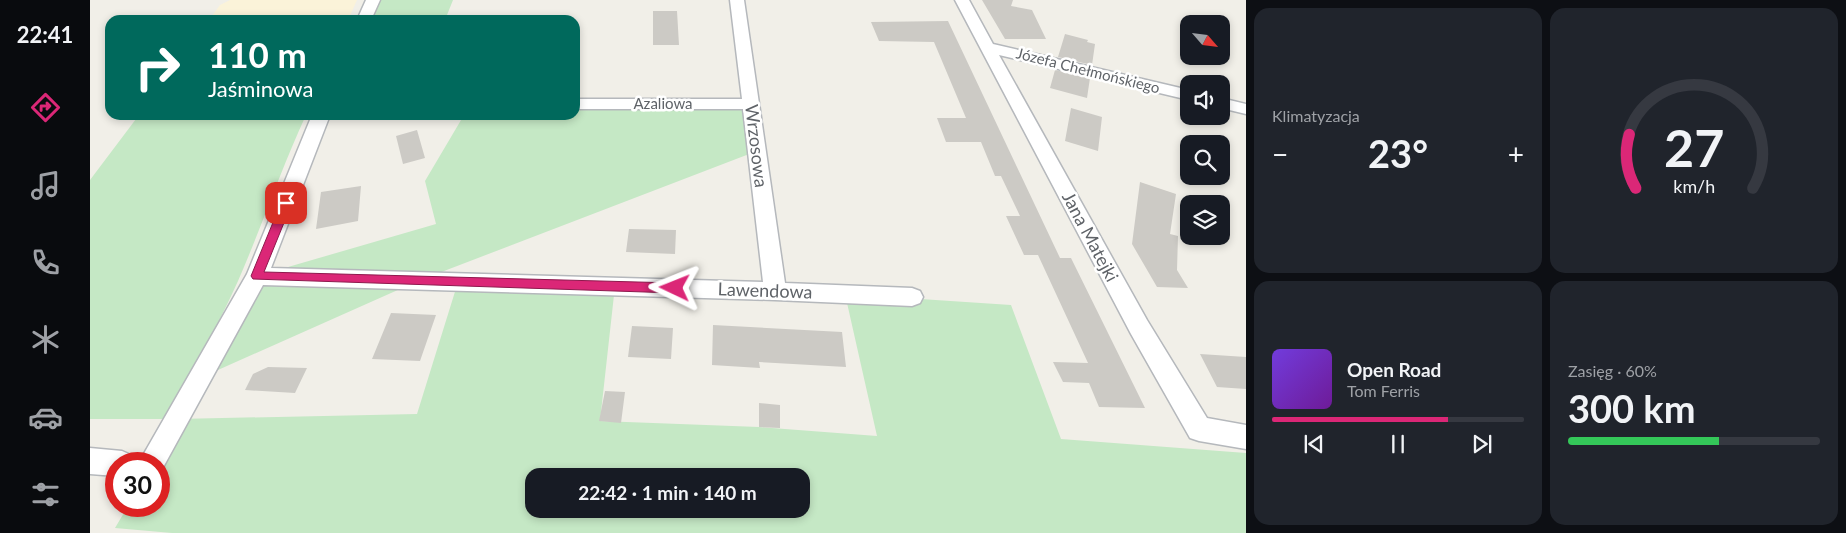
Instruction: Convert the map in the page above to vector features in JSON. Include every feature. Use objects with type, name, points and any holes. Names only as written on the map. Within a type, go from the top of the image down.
[{"type":"street","points":[[366,15],[373,0]]},
{"type":"street","name":"Wrzosowa","points":[[737,0],[774,291]]},
{"type":"street","name":"Jana Matejki","points":[[962,0],[1139,327],[1199,429],[1246,438]]},
{"type":"street","name":"Józefa Chełmońskiego","points":[[987,47],[1180,93]]},
{"type":"street","name":"Azaliowa","points":[[580,104],[750,104]]},
{"type":"street","points":[[1230,105],[1246,109]]},
{"type":"street","points":[[158,452],[257,276],[319,120]]},
{"type":"street","name":"Lawendowa","points":[[257,276],[774,291],[912,297]]},
{"type":"street","points":[[90,461],[105,462]]},
{"type":"green space","points":[[373,0],[453,0],[447,15],[366,15]]},
{"type":"green space","points":[[580,104],[751,104],[757,151],[418,281],[200,378],[257,276],[436,224],[425,181],[461,120],[580,120]]},
{"type":"green space","points":[[135,120],[304,120],[230,299],[166,419],[90,419],[90,180]]},
{"type":"green space","points":[[458,282],[615,286],[600,421],[759,427],[877,436],[845,294],[1011,305],[1061,439],[1246,453],[1246,533],[172,533],[115,528],[122,517],[170,517],[170,452],[164,452],[177,419],[417,414]]},
{"type":"sand","points":[[230,0],[357,0],[350,15],[213,15],[220,5]]},
{"type":"building","points":[[982,0],[1013,0],[1011,6],[1032,10],[1046,39],[1005,39]]},
{"type":"building","points":[[653,11],[677,11],[679,45],[653,45]]},
{"type":"building","points":[[948,21],[1060,258],[1071,258],[1145,408],[1099,407],[1089,383],[1063,382],[1053,362],[1088,363],[1038,255],[1024,255],[1006,216],[1020,216],[1001,176],[995,176],[981,142],[946,142],[937,118],[966,118],[934,42],[879,41],[871,22]]},
{"type":"building","points":[[1065,34],[1088,40],[1087,42],[1095,44],[1092,65],[1058,57]]},
{"type":"building","points":[[1055,70],[1090,78],[1087,98],[1050,88]]},
{"type":"building","points":[[1071,108],[1102,117],[1098,151],[1065,141]]},
{"type":"building","points":[[417,130],[425,158],[403,164],[396,136]]},
{"type":"building","points":[[1140,182],[1176,194],[1170,234],[1178,236],[1177,270],[1188,288],[1157,287],[1132,244]]},
{"type":"building","points":[[361,186],[358,221],[316,229],[321,192]]},
{"type":"building","points":[[629,229],[676,230],[675,254],[626,252]]},
{"type":"building","points":[[391,313],[436,315],[420,361],[372,359]]},
{"type":"building","points":[[713,325],[842,332],[846,367],[759,362],[760,368],[712,365]]},
{"type":"building","points":[[632,326],[673,328],[671,359],[628,357]]},
{"type":"building","points":[[1200,354],[1246,357],[1246,389],[1217,387]]},
{"type":"building","points":[[268,367],[307,368],[295,393],[245,390],[253,374]]},
{"type":"building","points":[[605,391],[625,392],[621,423],[599,421]]},
{"type":"building","points":[[759,403],[780,405],[780,428],[759,427]]},
{"type":"route","points":[[286,203],[257,276],[675,288]]}]
